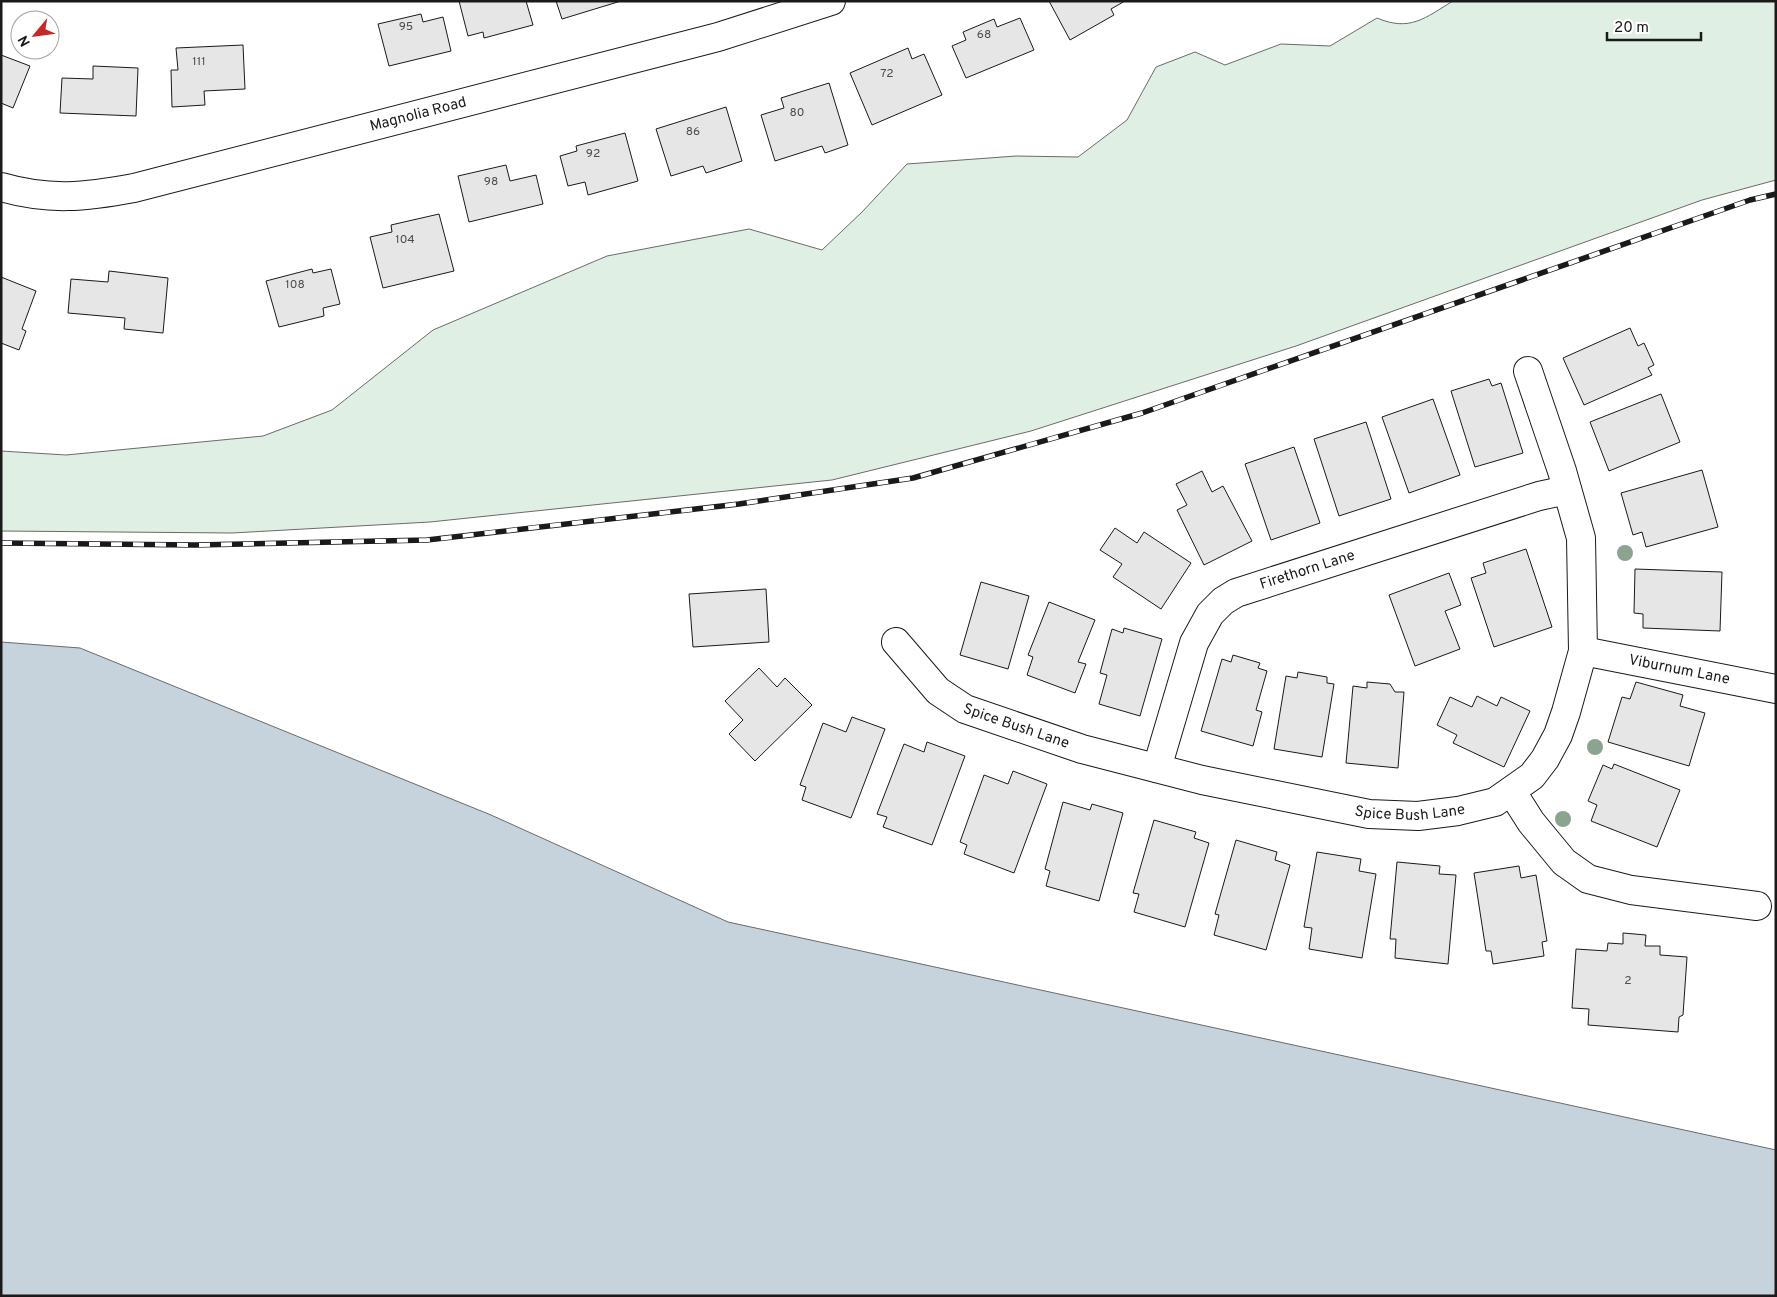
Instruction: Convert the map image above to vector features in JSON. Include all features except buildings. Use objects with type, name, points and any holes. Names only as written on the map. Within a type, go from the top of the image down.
[{"type":"street","name":"Magnolia Road","points":[[1,187],[26,194],[61,198],[96,195],[134,188],[718,37],[831,1]]},
{"type":"street","name":"Spice Bush Lane","points":[[896,642],[938,691],[965,709],[1082,749],[1202,780],[1369,814],[1418,816],[1458,812],[1496,802],[1532,776],[1545,759],[1558,735],[1583,651],[1581,538],[1528,372]]},
{"type":"street","name":"Firethorn Lane","points":[[1157,768],[1194,643],[1210,614],[1223,601],[1246,590],[1539,496],[1567,490]]},
{"type":"street","name":"Viburnum Lane","points":[[1583,651],[1776,689]]},
{"type":"street","points":[[1512,792],[1531,822],[1564,862],[1588,879],[1631,890],[1757,906]]},
{"type":"green space","points":[[1453,1],[1776,1],[1776,180],[1702,200],[1296,346],[1031,431],[832,480],[430,522],[232,533],[1,531],[1,451],[66,455],[263,436],[332,410],[433,330],[607,256],[749,229],[822,250],[862,212],[907,164],[1016,156],[1078,157],[1127,120],[1156,67],[1195,52],[1225,65],[1281,44],[1330,46],[1377,18],[1399,24],[1417,21]]},
{"type":"shaded area","points":[[1,642],[80,648],[491,815],[728,922],[1776,1150],[1776,1296],[1,1296]]},
{"type":"railway","points":[[1,543],[195,545],[427,540],[739,504],[913,478],[1142,413],[1750,200],[1776,194]]}]
